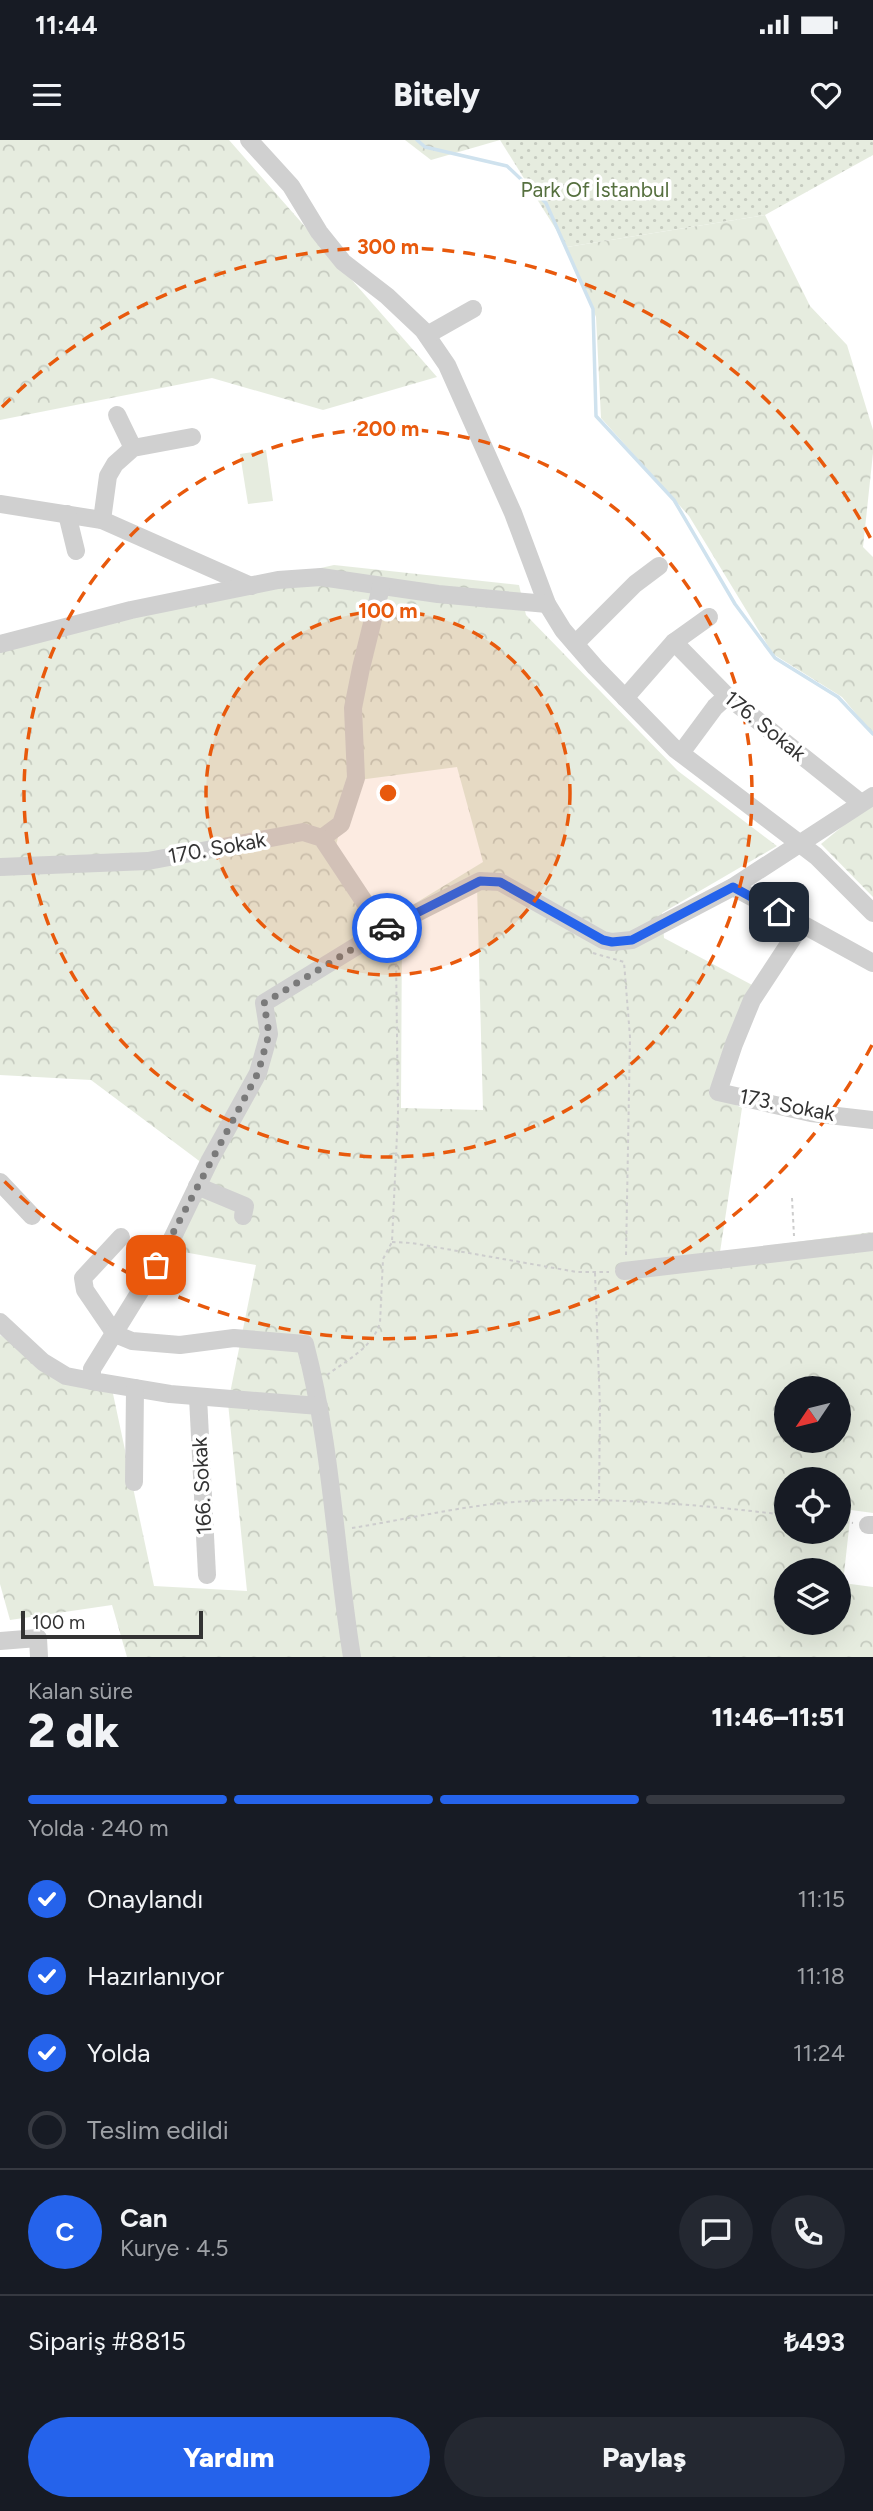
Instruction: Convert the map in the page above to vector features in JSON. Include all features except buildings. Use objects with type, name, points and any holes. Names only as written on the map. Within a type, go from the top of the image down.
[{"type":"street","points":[[248,140],[292,186],[318,232],[344,262],[387,296],[427,335],[447,366],[513,513],[547,604],[575,644],[681,753],[816,856],[873,913]]},
{"type":"street","points":[[427,335],[473,309]]},
{"type":"street","points":[[117,415],[133,448]]},
{"type":"street","points":[[102,520],[108,476],[115,464],[133,448],[192,437]]},
{"type":"street","points":[[0,522],[3,504],[102,520],[251,586]]},
{"type":"street","points":[[67,514],[76,551]]},
{"type":"street","points":[[575,644],[635,584],[659,566]]},
{"type":"street","points":[[0,644],[131,610],[278,580],[321,577],[381,587],[547,604]]},
{"type":"street","points":[[381,587],[360,668],[353,708],[356,778],[341,824],[322,838],[383,930]]},
{"type":"street","points":[[625,698],[674,642],[709,617]]},
{"type":"street","name":"176. Sokak","points":[[674,642],[727,696],[867,800]]},
{"type":"street","points":[[681,753],[715,707],[727,696]]},
{"type":"street","points":[[92,1381],[92,1368],[170,1243],[197,1186],[258,1073],[269,1034],[264,1003],[383,930],[480,881],[500,882],[593,935],[612,942],[632,940],[733,887],[867,800]]},
{"type":"street","name":"170. Sokak","points":[[0,867],[148,860],[303,832],[322,838]]},
{"type":"street","points":[[733,887],[873,963]]},
{"type":"street","name":"173. Sokak","points":[[802,924],[752,1000],[718,1092],[811,1113],[873,1120]]},
{"type":"street","points":[[0,1182],[32,1216]]},
{"type":"street","points":[[197,1186],[245,1206],[243,1216]]},
{"type":"street","points":[[121,1237],[83,1278],[85,1290],[115,1334],[132,1340],[180,1345],[234,1338],[304,1344],[315,1384],[352,1657]]},
{"type":"street","points":[[624,1271],[873,1242]]},
{"type":"street","points":[[0,1322],[43,1362],[66,1376],[198,1397],[318,1406]]},
{"type":"street","points":[[134,1482],[135,1388]]},
{"type":"street","name":"166. Sokak","points":[[198,1397],[206,1575]]},
{"type":"street","points":[[0,1641],[38,1638],[39,1657]]},
{"type":"path","points":[[315,1384],[365,1347],[377,1332],[380,1323],[383,1259],[392,1242],[398,1113],[396,958],[383,930]]},
{"type":"path","points":[[392,1242],[595,1273],[624,1271],[628,1227],[630,1037],[624,962],[593,954],[590,944],[593,935]]},
{"type":"path","points":[[792,1198],[794,1252]]},
{"type":"path","points":[[595,1273],[600,1407],[599,1499]]},
{"type":"path","points":[[336,1531],[529,1501],[599,1499],[700,1505],[774,1514]]},
{"type":"green space","points":[[0,140],[229,140],[437,377],[323,410],[212,378],[0,420]]},
{"type":"green space","points":[[405,140],[500,140],[431,160]]},
{"type":"green space","name":"Park Of İstanbul","points":[[500,140],[873,140],[873,155],[765,215],[567,247]]},
{"type":"green space","points":[[765,215],[810,306],[847,345],[873,430],[863,547],[873,557],[873,734],[842,697],[773,654],[689,516],[601,418],[596,317],[567,247]]},
{"type":"green space","points":[[266,450],[273,501],[248,504],[240,454]]},
{"type":"green space","points":[[334,565],[519,585],[526,615],[678,771],[777,846],[662,913],[664,938],[754,986],[709,1091],[742,1108],[720,1252],[873,1232],[873,1513],[851,1510],[851,1467],[774,1467],[774,1544],[847,1544],[846,1558],[774,1558],[774,1635],[851,1635],[851,1584],[873,1587],[873,1657],[127,1657],[112,1605],[10,1620],[0,1584],[0,1335],[71,1381],[112,1389],[154,1586],[247,1591],[228,1403],[256,1265],[161,1248],[206,1166],[91,1080],[0,1075],[0,640]],"holes":[[[457,767],[483,862],[383,923],[335,850],[351,781]],[[477,885],[483,1110],[401,1108],[402,922]]]},
{"type":"green space","points":[[873,801],[873,897],[821,844]]},
{"type":"waterway","points":[[417,140],[425,147],[507,166],[546,203],[593,309],[596,416],[674,500],[735,604],[775,658],[838,697],[873,734]]},
{"type":"way so far","points":[[156,1265],[258,1073],[269,1034],[264,1003],[387,928]]},
{"type":"route","points":[[387,928],[480,881],[500,882],[603,940],[612,942],[632,940],[733,887],[779,912]]}]
